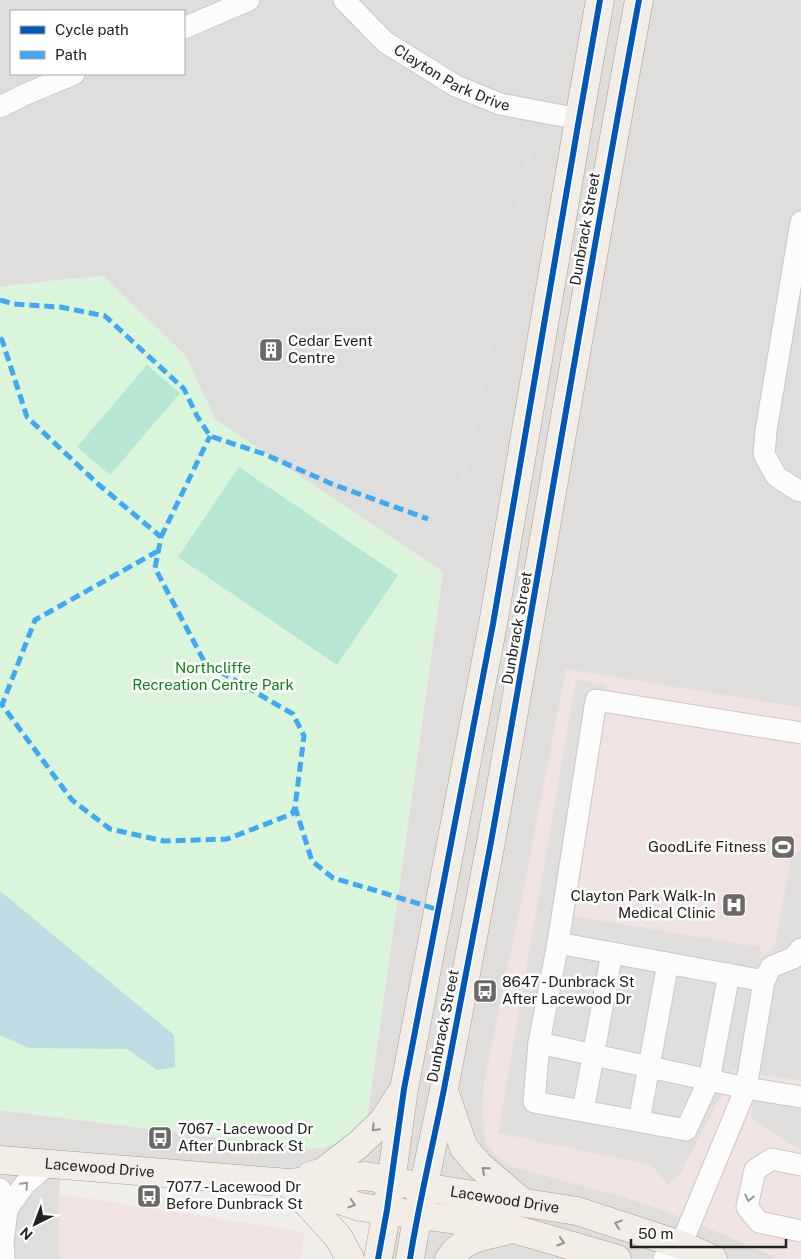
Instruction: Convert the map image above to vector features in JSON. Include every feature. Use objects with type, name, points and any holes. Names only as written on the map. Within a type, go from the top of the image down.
[{"type":"main road","name":"Dunbrack Street","points":[[378,1259],[404,1089],[493,624],[600,0]]},
{"type":"main road","name":"Dunbrack Street","points":[[410,1259],[476,924],[531,622],[610,156],[639,0]]},
{"type":"main road","points":[[350,1259],[339,1238],[289,1183],[323,1172],[359,1144],[383,1121],[404,1089]]},
{"type":"main road","points":[[444,1091],[464,1148],[479,1165],[522,1202]]},
{"type":"main road","name":"Lacewood Drive","points":[[0,1160],[289,1183],[366,1176],[577,1211],[673,1252],[713,1259]]},
{"type":"main road","name":"Lacewood Drive","points":[[289,1183],[360,1207],[514,1229],[617,1259]]},
{"type":"main road","points":[[449,1259],[455,1250],[478,1237],[514,1229]]},
{"type":"street","points":[[185,28],[249,0]]},
{"type":"street","name":"Clayton Park Drive","points":[[344,0],[385,42],[456,86],[500,104],[579,119]]},
{"type":"street","points":[[0,107],[72,75]]},
{"type":"street","points":[[801,222],[767,421],[764,454],[776,476],[801,491]]},
{"type":"street","points":[[729,974],[709,1080],[686,1130],[534,1102],[539,1043],[558,943],[596,700],[801,733]]},
{"type":"street","points":[[558,943],[764,981]]},
{"type":"street","points":[[673,1252],[746,1088],[764,981],[771,967],[793,958],[801,949]]},
{"type":"street","points":[[584,1111],[612,953]]},
{"type":"street","points":[[639,1121],[668,963]]},
{"type":"street","points":[[539,1043],[746,1088],[801,1096]]},
{"type":"street","points":[[801,1165],[772,1160],[755,1170],[747,1207],[759,1222],[801,1231]]},
{"type":"street","points":[[7,1209],[25,1184],[48,1164]]},
{"type":"street","points":[[0,1189],[7,1209],[3,1244],[4,1259]]},
{"type":"shaded area","points":[[0,0],[801,0],[801,708],[566,670],[484,1084],[483,1117],[549,1177],[622,1196],[693,1221],[780,1259],[390,1259],[400,1198],[61,1171],[59,1259],[0,1259],[0,1110],[312,1149],[367,1119],[443,572],[532,140],[48,216],[66,279],[0,287]]},
{"type":"shaded area","points":[[340,79],[408,82],[532,140],[443,572],[215,419],[185,355],[103,276],[66,279],[48,216]]},
{"type":"shaded area","points":[[369,85],[376,102],[427,134],[434,114],[500,136],[494,155],[515,159],[463,459],[442,456],[434,501],[372,489],[380,444],[344,438],[356,375],[453,270],[467,198],[399,181],[365,149],[323,169],[239,262],[241,271],[182,335],[79,238],[93,223],[88,202]]},
{"type":"shaded area","points":[[566,669],[801,708],[801,1259],[780,1259],[693,1221],[622,1196],[513,1167],[497,1157],[485,1142],[483,1117],[484,1084]]},
{"type":"shaded area","points":[[576,680],[607,685],[567,915],[761,947],[760,959],[775,946],[791,857],[801,850],[801,1081],[732,1070],[729,1093],[723,1092],[681,1172],[668,1185],[651,1165],[498,1133]]},
{"type":"shaded area","points":[[754,1097],[801,1104],[801,1150],[751,1118]]},
{"type":"shaded area","points":[[59,1194],[305,1232],[301,1259],[59,1259]]},
{"type":"green space","name":"Northcliffe Recreation Centre Park","points":[[103,276],[185,355],[215,419],[443,572],[367,1118],[344,1142],[329,1147],[312,1149],[0,1110],[0,287]]},
{"type":"green space","points":[[147,365],[180,393],[110,475],[77,447]]},
{"type":"green space","points":[[239,467],[398,575],[337,665],[178,557]]},
{"type":"water","points":[[0,891],[174,1035],[175,1067],[157,1070],[127,1049],[29,1048],[0,1035]]},
{"type":"marked path","points":[[0,300],[13,304],[60,307],[105,316],[184,389],[197,416],[210,436],[264,454],[332,484],[428,519]]},
{"type":"marked path","points":[[0,338],[27,417],[98,484],[161,537],[155,568],[205,663],[293,714],[304,736],[295,807],[312,861],[333,878],[439,910]]},
{"type":"marked path","points":[[161,537],[210,436]]},
{"type":"marked path","points":[[158,551],[35,620],[2,705],[72,800],[110,829],[164,841],[227,839],[292,814],[295,807]]},
{"type":"cycle path","points":[[378,1259],[404,1089],[493,624],[600,0]]},
{"type":"cycle path","points":[[410,1259],[491,842],[639,0]]},
{"type":"place","name":"Cedar Event Centre","points":[[271,350]]},
{"type":"place","name":"GoodLife Fitness","points":[[783,847]]},
{"type":"place","name":"Clayton Park Walk-In Medical Clinic","points":[[734,905]]},
{"type":"place","name":"8647 - Dunbrack St After Lacewood Dr","points":[[485,991]]},
{"type":"place","name":"7067 - Lacewood Dr After Dunbrack St","points":[[160,1138]]},
{"type":"place","name":"7077 - Lacewood Dr Before Dunbrack St","points":[[149,1196]]}]
